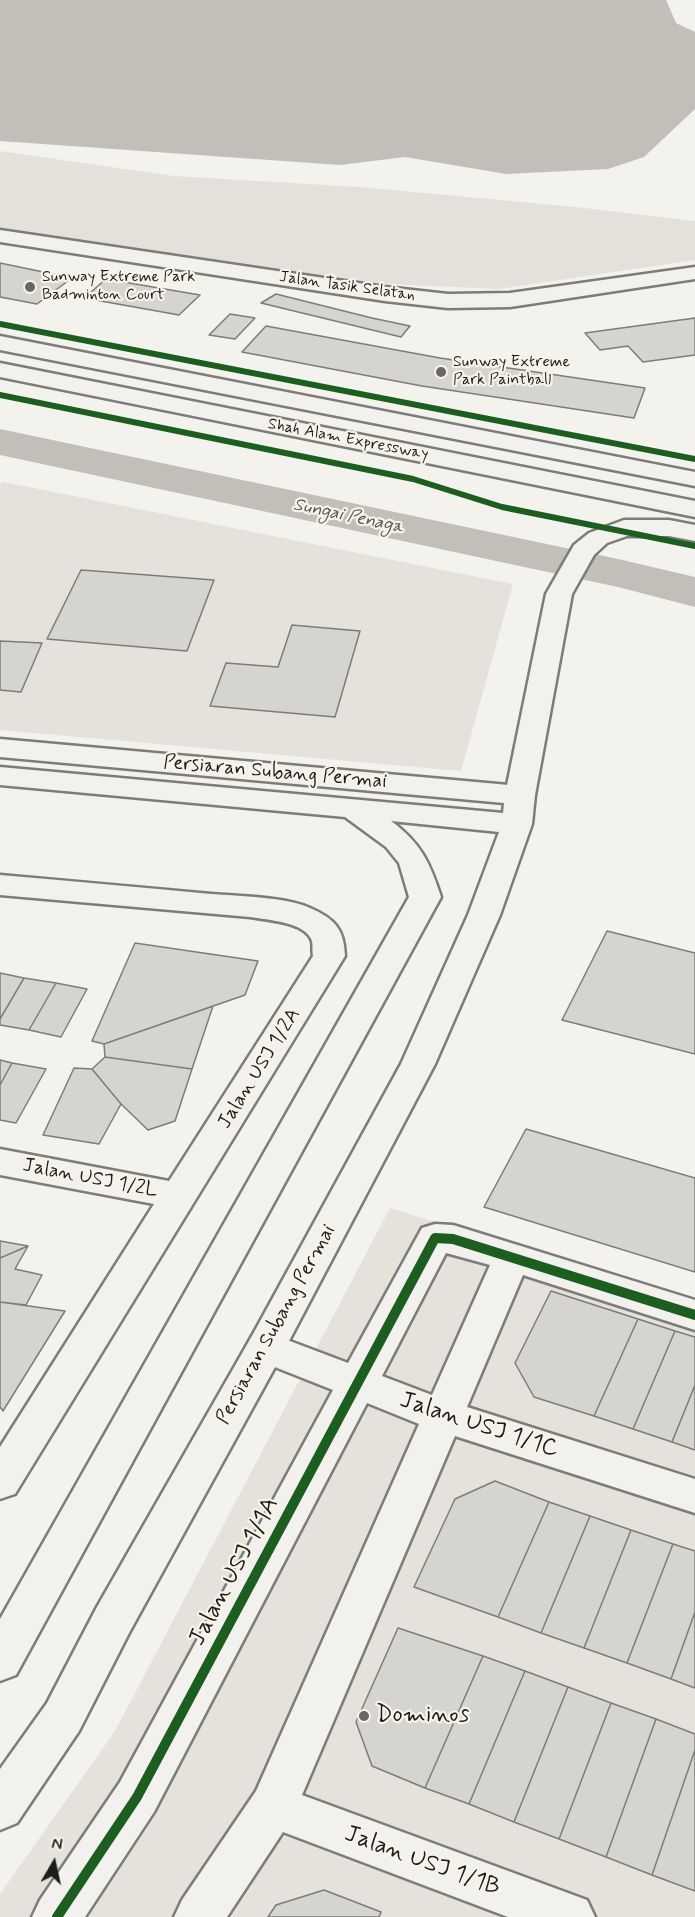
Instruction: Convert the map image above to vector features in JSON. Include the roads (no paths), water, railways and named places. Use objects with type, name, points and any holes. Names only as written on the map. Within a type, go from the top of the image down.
[{"type":"main road","name":"Jalan Tasik Selatan","points":[[0,236],[386,294],[448,301],[510,300],[695,273]]},
{"type":"main road","name":"Shah Alam Expressway","points":[[0,343],[695,479]]},
{"type":"main road","name":"Shah Alam Expressway","points":[[0,370],[695,509]]},
{"type":"main road","points":[[519,810],[531,732],[559,594],[583,551],[598,538],[624,528],[669,528],[695,533]]},
{"type":"main road","name":"Persiaran Subang Permai","points":[[0,748],[519,810]]},
{"type":"main road","name":"Persiaran Subang Permai","points":[[0,776],[352,808],[519,810]]},
{"type":"main road","points":[[0,1661],[425,897],[414,862],[397,840],[352,808]]},
{"type":"main road","name":"Persiaran Subang Permai","points":[[0,1808],[63,1717],[113,1620],[266,1347],[418,1064],[484,915],[519,810]]},
{"type":"main road","name":"Jalan USJ 1/2A","points":[[0,885],[250,907],[297,914],[317,925],[328,938],[329,956],[319,976],[180,1196],[63,1380],[5,1466]]},
{"type":"main road","name":"Jalan USJ 1/2L","points":[[0,1162],[180,1196]]},
{"type":"main road","name":"Jalan USJ 1/1A","points":[[57,1917],[137,1797],[435,1238],[453,1239],[512,1257]]},
{"type":"main road","points":[[199,1917],[273,1806],[512,1257],[695,1315]]},
{"type":"main road","name":"Jalan USJ 1/1C","points":[[266,1347],[443,1416],[695,1496]]},
{"type":"main road","name":"Jalan USJ 1/1B","points":[[273,1806],[570,1917]]},
{"type":"waterway","name":"Sungai Penaga","points":[[0,442],[618,573],[695,592]]},
{"type":"place","name":"Sunway Extreme Park Badminton Court","points":[[30,287]]},
{"type":"place","name":"Sunway Extreme Park Paintball","points":[[441,372]]},
{"type":"place","name":"Dominos","points":[[364,1716]]}]
